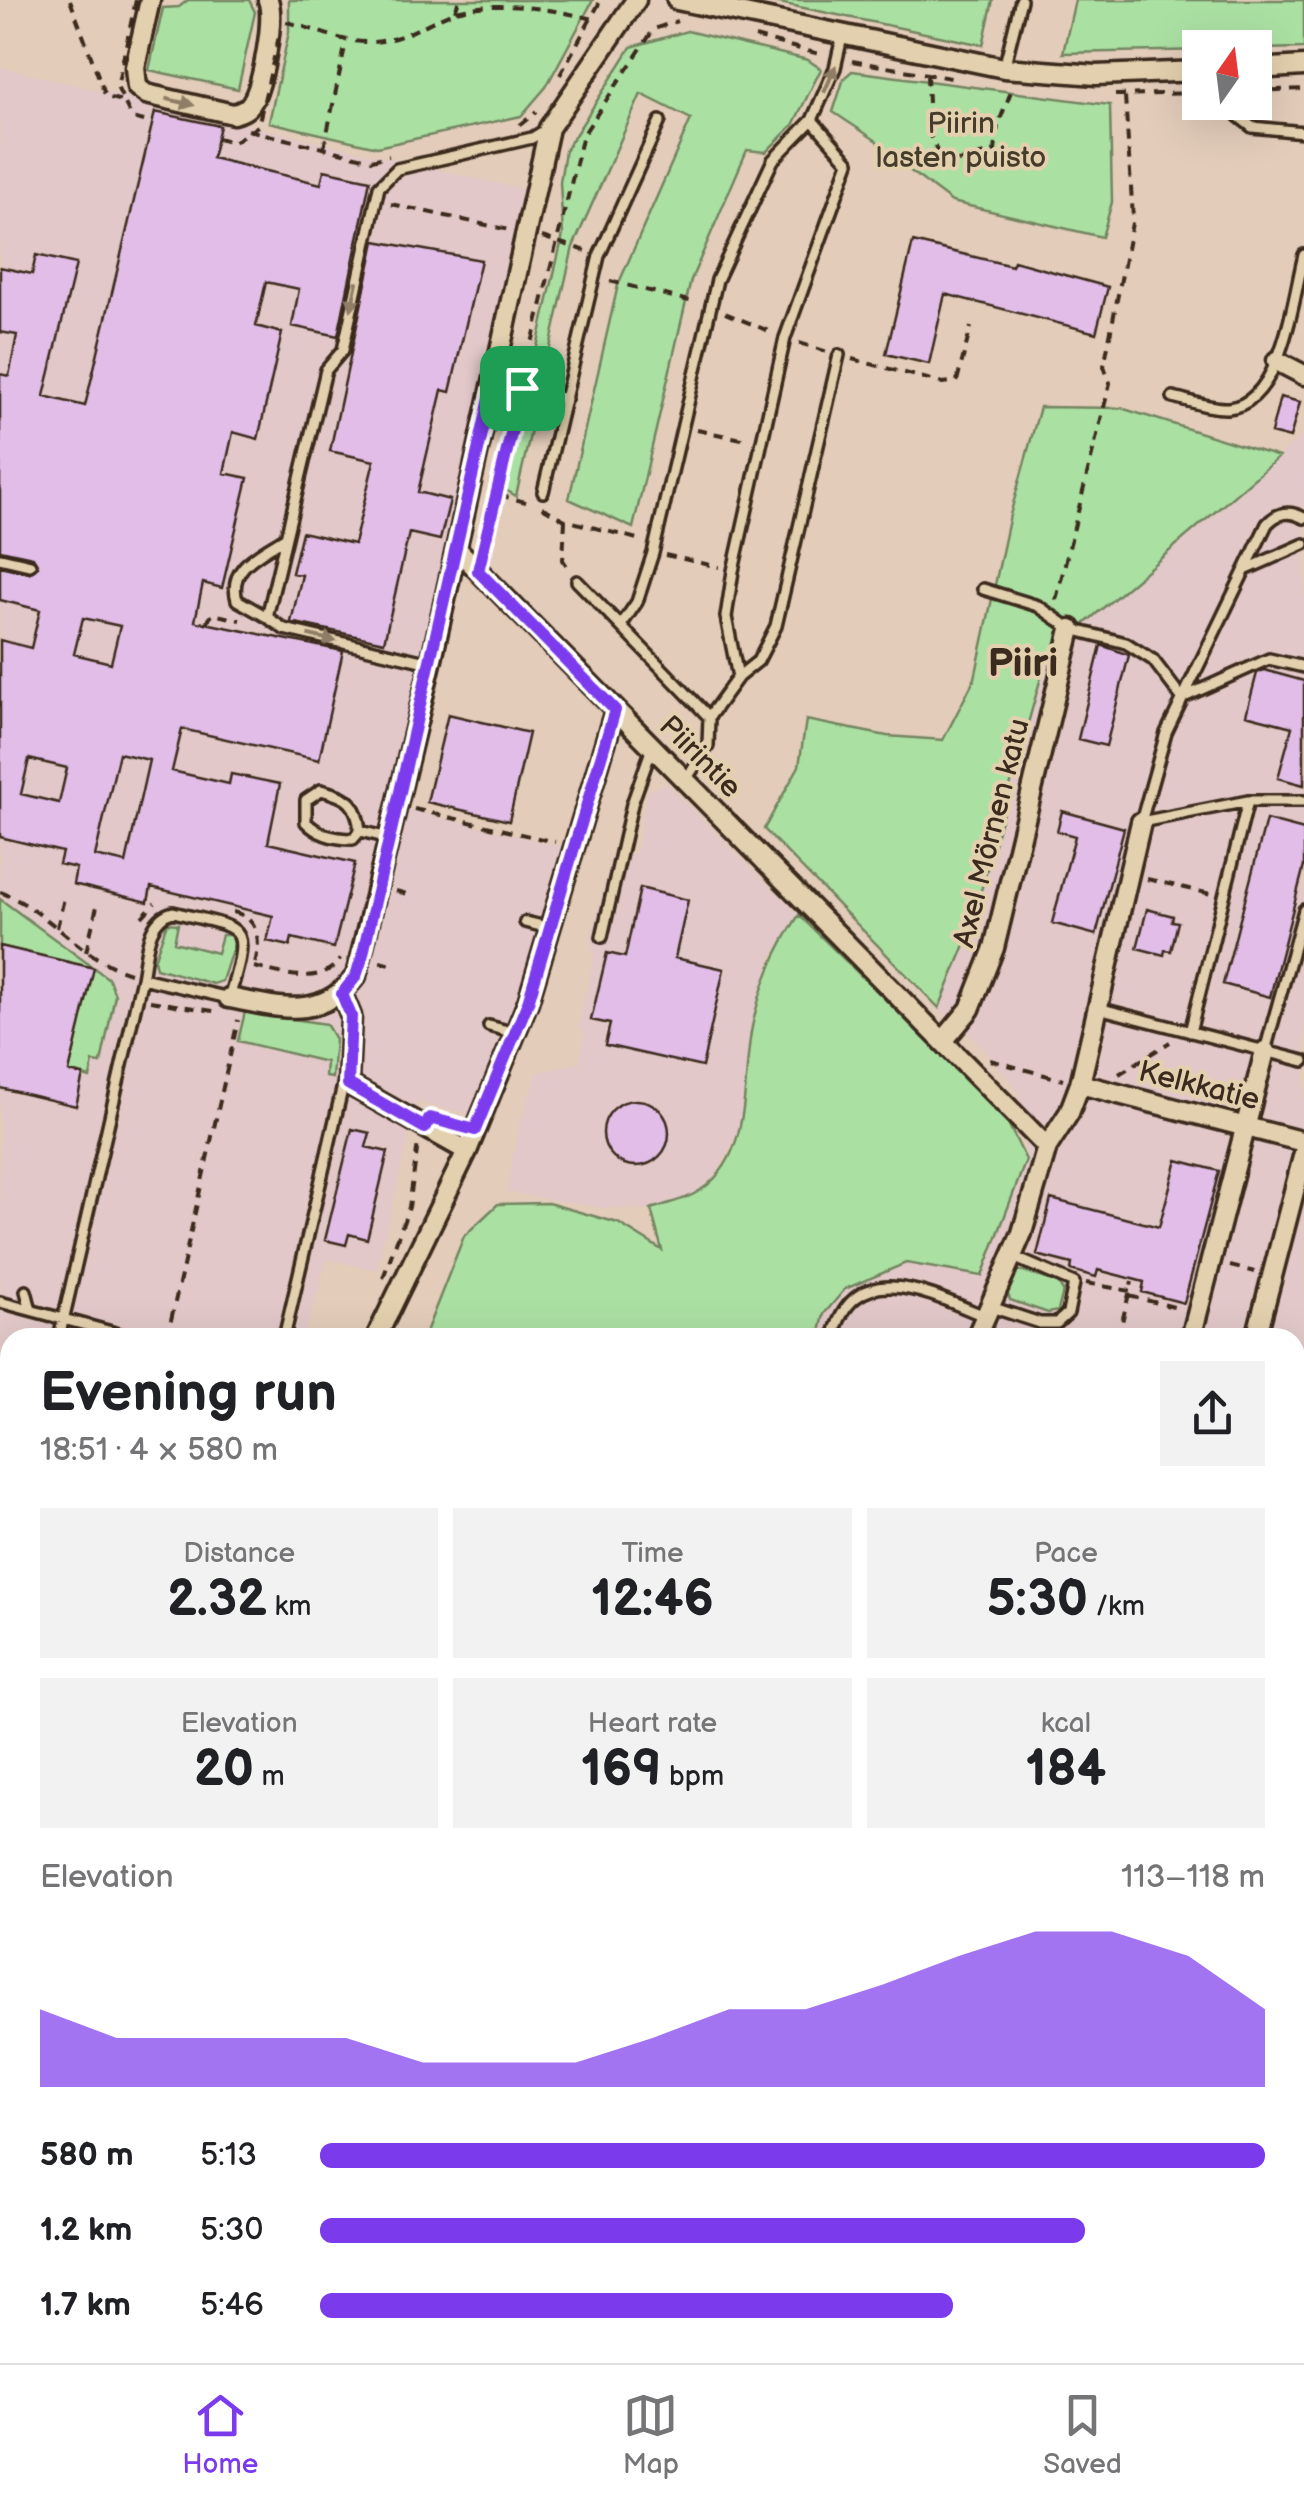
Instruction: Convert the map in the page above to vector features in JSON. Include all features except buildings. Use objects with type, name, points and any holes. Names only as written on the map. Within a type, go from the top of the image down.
[{"type":"street","points":[[145,1],[135,67],[138,87],[146,94],[233,114],[251,104],[277,27],[268,0]]},
{"type":"street","points":[[238,1004],[315,1006],[342,994],[356,976],[457,549],[549,128],[636,0]]},
{"type":"street","points":[[677,0],[1000,76],[1182,72]]},
{"type":"street","points":[[1272,68],[1304,66]]},
{"type":"street","points":[[1277,361],[1304,374]]},
{"type":"street","name":"Piirintie","points":[[457,549],[1047,1146]]},
{"type":"street","name":"Axel Mörnen katu","points":[[944,1040],[970,1008],[994,948],[1070,629]]},
{"type":"street","points":[[381,1328],[467,1151],[515,1033],[615,710]]},
{"type":"street","points":[[980,1328],[1012,1256],[1046,1163],[1047,1146],[1069,1113],[1080,1084],[1141,822]]},
{"type":"street","points":[[342,994],[351,1016],[348,1084],[467,1151]]},
{"type":"street","points":[[1194,1328],[1265,1051]]},
{"type":"street","name":"Kelkkatie","points":[[1080,1084],[1304,1142]]},
{"type":"street","points":[[1259,1328],[1304,1152]]},
{"type":"lane","points":[[1000,76],[1022,0]]},
{"type":"lane","points":[[622,624],[637,602],[653,552],[717,280],[773,160],[812,120],[838,58],[842,37]]},
{"type":"lane","points":[[738,677],[726,617],[761,444],[785,338],[849,162],[812,120]]},
{"type":"lane","points":[[1244,120],[1252,126],[1304,132]]},
{"type":"lane","points":[[543,492],[599,256],[660,121]]},
{"type":"lane","points":[[268,616],[326,370],[342,350],[376,201],[387,175],[397,169],[532,138],[549,128]]},
{"type":"lane","points":[[1174,397],[1225,409],[1248,404],[1266,386],[1277,361],[1304,255]]},
{"type":"lane","points":[[685,781],[708,746],[709,717],[738,677],[758,661],[776,626],[839,355]]},
{"type":"lane","points":[[494,381],[566,399]]},
{"type":"lane","points":[[1304,518],[1293,512],[1275,515],[1245,570],[1166,733],[1141,822],[1248,801],[1304,801]]},
{"type":"lane","points":[[286,537],[236,572],[232,584],[238,600],[284,630],[431,663]]},
{"type":"lane","points":[[1245,570],[1298,550],[1304,544]]},
{"type":"lane","points":[[0,558],[30,565]]},
{"type":"lane","points":[[578,582],[709,717]]},
{"type":"lane","points":[[983,590],[1038,606],[1070,629],[1126,643],[1153,660],[1182,698]]},
{"type":"lane","points":[[1182,698],[1269,659],[1304,666]]},
{"type":"lane","points":[[602,937],[632,804],[652,748]]},
{"type":"lane","points":[[321,790],[347,797],[354,806],[360,831],[353,838],[342,839],[315,832],[306,822],[306,800],[321,790]]},
{"type":"lane","points":[[1190,1032],[1248,801]]},
{"type":"lane","points":[[360,831],[390,838]]},
{"type":"lane","points":[[1265,1051],[1304,910]]},
{"type":"lane","points":[[61,1328],[153,926],[160,916],[173,912],[234,927],[242,936],[238,1004],[142,978]]},
{"type":"lane","points":[[525,922],[550,928]]},
{"type":"lane","points":[[1097,1008],[1304,1061]]},
{"type":"lane","points":[[489,1026],[515,1033]]},
{"type":"lane","points":[[286,1328],[346,1073]]},
{"type":"lane","points":[[836,1328],[855,1298],[886,1284],[986,1311],[1057,1323],[1068,1312],[1074,1282],[1012,1256]]},
{"type":"lane","points":[[26,1291],[32,1310]]},
{"type":"lane","points":[[0,1302],[95,1328]]},
{"type":"path","points":[[70,0],[106,97],[139,105]]},
{"type":"path","points":[[455,11],[458,0]]},
{"type":"path","points":[[553,86],[600,0]]},
{"type":"path","points":[[145,1],[117,86],[132,118],[152,123]]},
{"type":"path","points":[[217,138],[234,142],[258,126],[277,27],[346,42],[406,36],[455,11],[486,3],[518,4],[654,28],[674,20],[691,24]]},
{"type":"path","points":[[478,571],[584,135],[654,28]]},
{"type":"path","points":[[742,34],[838,58],[963,80]]},
{"type":"path","points":[[324,148],[346,42]]},
{"type":"path","points":[[926,74],[928,133],[943,165],[996,150],[998,124],[1014,85],[1000,76]]},
{"type":"path","points":[[1272,90],[1304,89]]},
{"type":"path","points":[[1107,94],[1182,94]]},
{"type":"path","points":[[1052,616],[1110,382],[1104,366],[1133,218],[1126,96]]},
{"type":"path","points":[[514,128],[537,111]]},
{"type":"path","points":[[244,130],[372,160],[392,155]]},
{"type":"path","points":[[376,201],[557,240],[599,256]]},
{"type":"path","points":[[682,427],[761,444]]},
{"type":"path","points":[[498,494],[550,509],[565,520],[563,560],[578,582]]},
{"type":"path","points":[[409,808],[574,847]]},
{"type":"path","points":[[1128,875],[1224,897]]},
{"type":"path","points":[[391,890],[394,876]]},
{"type":"path","points":[[0,892],[22,900],[109,968],[142,978]]},
{"type":"path","points":[[57,928],[65,894]]},
{"type":"path","points":[[140,920],[145,910],[166,901]]},
{"type":"path","points":[[86,952],[98,902]]},
{"type":"path","points":[[168,1328],[238,1004],[254,967],[259,938],[244,914],[227,910]]},
{"type":"path","points":[[254,967],[296,976],[317,975],[334,968],[343,953]]},
{"type":"path","points":[[132,955],[122,995],[208,1014],[238,1004]]},
{"type":"path","points":[[1100,1089],[1141,1056],[1190,1032]]},
{"type":"path","points":[[980,1058],[1080,1084]]},
{"type":"path","points":[[382,1283],[409,1207],[417,1144],[425,1128]]},
{"type":"path","points":[[1211,1262],[1272,1276]]},
{"type":"path","points":[[1120,1328],[1132,1282]]},
{"type":"path","points":[[1100,1284],[1198,1313]]},
{"type":"shaded area","points":[[0,67],[525,190],[389,805],[568,848],[523,989],[470,1114],[417,1102],[376,1270],[327,1259],[307,1328],[0,1328]]},
{"type":"shaded area","name":"Piiri","points":[[1304,434],[1304,1328],[821,1328],[824,1314],[845,1289],[906,1263],[982,1276],[1026,1160],[1019,1092],[982,1046],[939,1008],[967,940],[1047,656]]},
{"type":"shaded area","points":[[667,784],[799,915],[771,958],[752,1030],[745,1115],[719,1172],[696,1193],[651,1209],[603,1208],[507,1192],[519,1125],[538,1072],[579,1063],[585,1033],[578,1027],[594,958],[591,940],[613,849],[635,855],[648,790]]},
{"type":"green space","points":[[188,0],[249,0],[255,12],[238,89],[149,70],[163,8],[179,7]]},
{"type":"green space","points":[[289,0],[593,0],[546,87],[521,116],[377,147],[269,122],[289,32]]},
{"type":"green space","points":[[765,0],[993,0],[983,45]]},
{"type":"green space","points":[[1075,0],[1304,0],[1304,48],[1272,49],[1272,30],[1182,30],[1182,51],[1063,53]]},
{"type":"green space","points":[[687,31],[808,60],[821,69],[793,125],[766,152],[747,150],[691,280],[633,528],[569,499],[618,285],[691,119],[641,94],[573,247],[516,496],[504,489],[563,235],[560,182],[565,151],[631,47]]},
{"type":"green space","name":"Piirin lasten puisto","points":[[852,71],[1110,105],[1112,202],[1102,237],[952,202],[881,149],[877,141],[833,112],[844,78]]},
{"type":"green space","points":[[1040,407],[1121,408],[1279,457],[1047,656],[967,940],[939,1008],[764,829],[799,766],[806,720],[887,736],[943,740],[975,678],[1010,515]]},
{"type":"green space","points":[[0,899],[109,979],[115,995],[101,1063],[93,1062],[90,1078],[69,1072],[93,968],[0,946]]},
{"type":"green space","points":[[799,915],[1005,1117],[1026,1160],[982,1276],[906,1263],[845,1289],[824,1314],[821,1328],[428,1328],[464,1236],[498,1204],[548,1203],[618,1223],[662,1250],[651,1209],[694,1194],[713,1180],[736,1141],[752,1027],[776,955]]},
{"type":"green space","points":[[167,923],[178,924],[174,942],[217,953],[222,935],[232,935],[234,944],[222,981],[213,984],[156,968],[154,960]]},
{"type":"green space","points":[[245,1012],[326,1024],[335,1039],[332,1078],[325,1077],[326,1062],[238,1041]]},
{"type":"green space","points":[[1023,1271],[1058,1283],[1063,1291],[1058,1311],[1048,1313],[1010,1300],[1007,1292],[1014,1272]]},
{"type":"district","name":"Piiri","points":[[1023,664]]},
{"type":"route","points":[[494,381],[522,388],[478,571],[615,710],[528,1002],[475,1130],[462,1130],[430,1118],[425,1128],[348,1084],[351,1016],[342,994],[356,976],[362,958],[494,381]]}]
